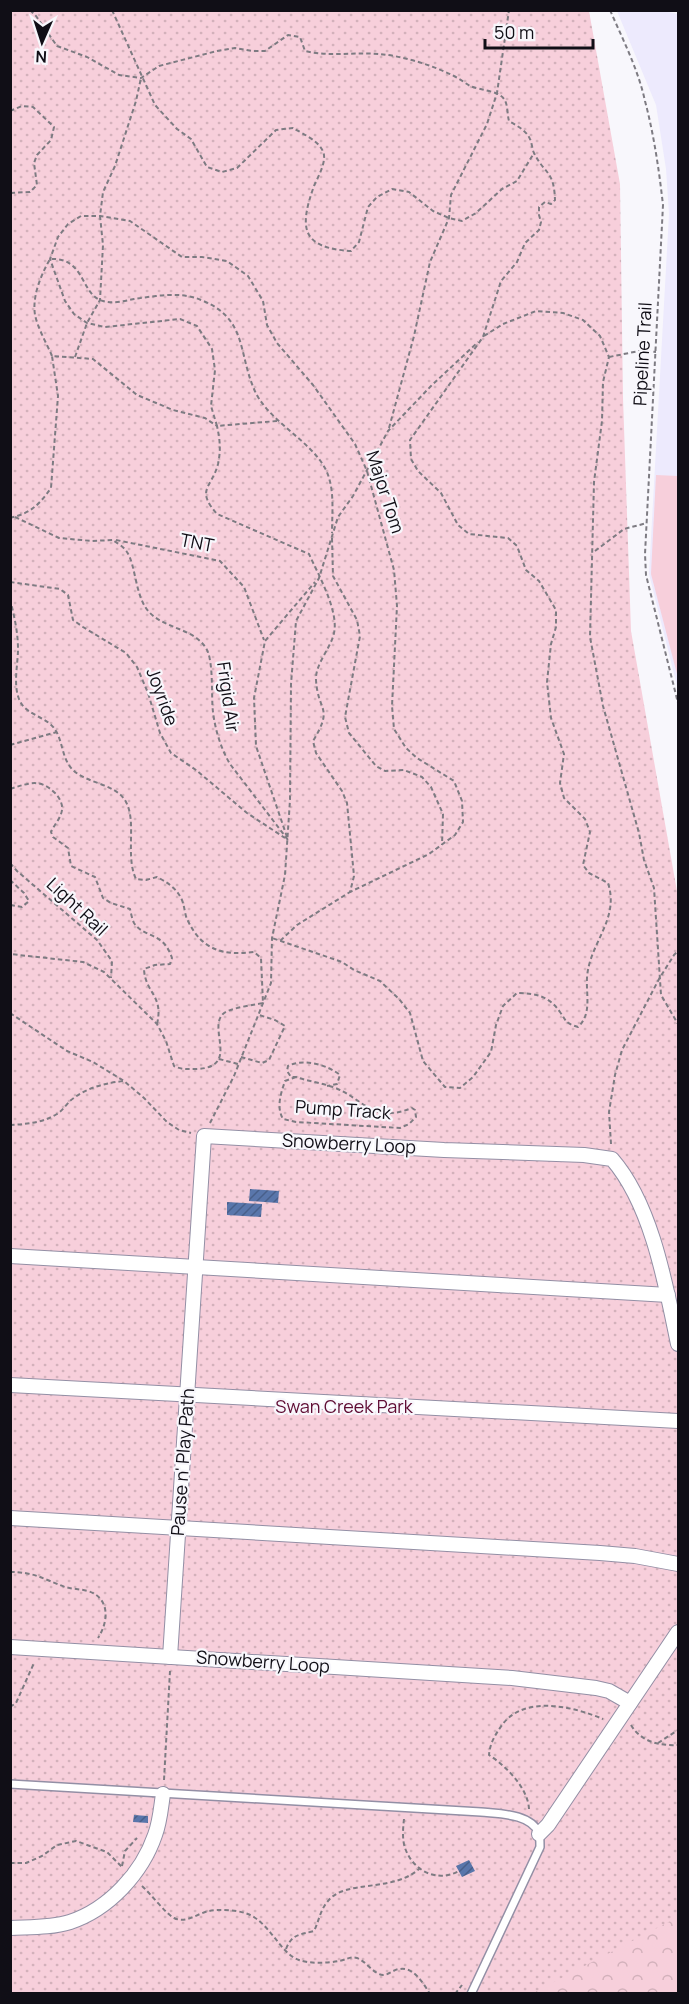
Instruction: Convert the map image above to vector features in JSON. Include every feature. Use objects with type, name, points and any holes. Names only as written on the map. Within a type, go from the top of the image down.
[{"type":"street","name":"Snowberry Loop","points":[[204,1136],[444,1150],[584,1155],[612,1159]]},
{"type":"street","points":[[195,1266],[204,1136]]},
{"type":"street","points":[[612,1159],[620,1167],[649,1228],[668,1295],[678,1344]]},
{"type":"street","points":[[10,1256],[668,1295]]},
{"type":"street","name":"Pause n' Play Path","points":[[170,1657],[195,1266]]},
{"type":"street","points":[[10,1385],[678,1421]]},
{"type":"street","points":[[10,1518],[600,1553],[635,1556],[678,1564]]},
{"type":"street","points":[[539,1834],[548,1825],[678,1632]]},
{"type":"street","points":[[10,1647],[170,1657]]},
{"type":"street","name":"Snowberry Loop","points":[[170,1657],[512,1678],[596,1688],[609,1691],[623,1713]]},
{"type":"street","points":[[10,1928],[44,1927],[84,1916],[132,1878],[144,1860],[155,1834],[163,1794]]},
{"type":"lane","points":[[10,1784],[506,1814],[524,1820],[539,1834],[540,1847],[471,1994]]},
{"type":"path","points":[[30,10],[57,46],[87,57],[119,75],[141,78],[159,66],[234,48],[265,51],[288,35],[300,37],[304,51],[318,54],[381,54],[427,65],[477,88],[497,93],[506,100],[508,121],[523,129],[530,138],[534,153],[554,184],[555,200],[551,204],[545,202],[539,207],[538,215],[541,222],[539,230],[525,243],[517,262],[501,281],[483,337],[410,440],[411,459],[418,471],[441,493],[458,525],[469,534],[508,538],[517,546],[526,570],[539,581],[556,610],[556,627],[550,644],[547,682],[551,718],[564,754],[560,783],[564,798],[585,819],[590,832],[583,865],[589,873],[608,883],[612,895],[607,925],[589,964],[587,1008],[584,1021],[578,1027],[567,1024],[550,1001],[535,993],[517,993],[503,1006],[496,1025],[491,1052],[473,1077],[460,1088],[445,1087],[423,1061],[410,1013],[380,981],[342,962],[272,938]]},
{"type":"path","points":[[112,10],[155,105],[177,129],[192,140],[207,167],[222,172],[237,168],[276,130],[293,128],[318,144],[324,154],[305,215],[310,240],[323,247],[351,251],[359,242],[368,207],[377,197],[392,189],[409,192],[433,211],[449,218],[462,220],[476,213],[502,189],[517,181],[534,153]]},
{"type":"path","points":[[10,1013],[67,1051],[93,1062],[124,1082],[144,1098],[167,1122],[179,1130],[204,1136],[238,1064],[271,982],[272,938],[285,875],[288,840],[291,684],[296,621],[319,578],[338,517],[353,496],[388,431],[414,336],[430,262],[449,218],[451,195],[487,124],[497,93],[509,10]]},
{"type":"path","name":"Pipeline Trail","points":[[610,10],[645,99],[656,149],[663,205],[645,554],[648,588],[678,702]]},
{"type":"path","points":[[75,358],[87,323],[100,300],[103,245],[100,216],[103,192],[115,166],[141,78]]},
{"type":"path","points":[[10,111],[22,106],[33,106],[54,127],[51,140],[37,155],[34,163],[37,185],[30,192],[10,193]]},
{"type":"path","name":"Major Tom","points":[[13,518],[27,514],[51,488],[58,396],[52,356],[35,316],[36,296],[42,273],[58,237],[68,224],[81,216],[100,216],[130,221],[182,257],[227,261],[248,276],[263,301],[267,325],[277,343],[313,385],[355,444],[367,471],[394,570],[397,606],[392,706],[394,729],[406,748],[417,758],[454,781],[462,801],[464,822],[455,836],[429,854],[350,892],[297,925],[280,941]]},
{"type":"path","points":[[350,892],[354,876],[347,803],[342,791],[316,753],[313,741],[322,727],[326,714],[315,678],[334,633],[335,617],[309,554],[217,514],[207,503],[206,488],[218,466],[221,444],[211,406],[215,370],[212,349],[197,326],[180,319],[105,327],[87,323],[74,314],[65,301],[50,259],[62,258],[76,268],[89,289],[100,300],[114,302],[155,296],[184,295],[221,310],[239,334],[254,391],[277,420],[298,437],[325,467],[332,484],[333,576],[357,620],[360,636],[345,717],[349,733],[375,766],[385,771],[404,770],[422,777],[431,787],[442,814],[442,845]]},
{"type":"path","points":[[388,431],[483,337],[503,324],[536,311],[563,312],[583,320],[600,336],[609,357],[603,382],[602,421],[594,482],[590,638],[603,706],[639,833],[644,860],[654,888],[662,999],[678,1024]]},
{"type":"path","points":[[609,357],[639,351],[656,352]]},
{"type":"path","points":[[52,356],[93,359],[137,395],[173,410],[205,418],[217,426],[277,420]]},
{"type":"path","points":[[13,518],[59,538],[113,540]]},
{"type":"path","points":[[593,552],[624,529],[647,523]]},
{"type":"path","name":"TNT","points":[[113,540],[220,561],[244,587],[265,641]]},
{"type":"path","name":"Frigid Air","points":[[113,540],[128,552],[137,587],[148,611],[165,625],[193,635],[207,649],[211,669],[213,713],[223,753],[288,840]]},
{"type":"path","points":[[288,840],[256,746],[254,698],[265,641],[319,578]]},
{"type":"path","name":"Joyride","points":[[10,582],[60,589],[68,595],[73,620],[126,653],[137,667],[148,693],[160,733],[171,753],[196,770],[247,813],[288,840]]},
{"type":"path","points":[[10,599],[17,632],[19,700],[27,710],[51,724],[57,732],[71,768],[79,775],[116,792],[126,802],[129,815],[132,870],[136,879],[146,880],[157,877],[170,884],[182,899],[187,919],[199,939],[216,950],[234,955],[254,952],[261,958],[263,1003]]},
{"type":"path","points":[[10,745],[57,732]]},
{"type":"path","name":"Light Rail","points":[[10,789],[36,783],[46,784],[58,796],[63,807],[51,832],[53,837],[68,848],[71,866],[95,877],[103,898],[130,909],[134,922],[140,928],[168,945],[172,958],[170,964],[155,965],[144,969],[144,980],[157,1000],[160,1011],[157,1023]]},
{"type":"path","name":"Light Rail","points":[[10,863],[98,940],[112,962],[111,978]]},
{"type":"path","points":[[10,880],[24,892],[29,901],[22,907],[10,905]]},
{"type":"path","points":[[612,1159],[609,1112],[622,1050],[659,979],[678,951]]},
{"type":"path","points":[[10,954],[83,962],[104,972],[157,1023],[174,1066],[184,1070],[206,1069],[213,1066],[219,1059],[221,1045],[218,1024],[227,1010],[263,1003]]},
{"type":"path","points":[[241,1057],[262,1064],[269,1060],[285,1026],[259,1015]]},
{"type":"path","points":[[219,1059],[238,1064]]},
{"type":"path","name":"Pump Track","points":[[296,1077],[285,1081],[282,1089],[279,1112],[283,1119],[296,1122],[400,1128],[409,1124],[416,1116],[412,1108],[398,1113],[372,1111],[335,1088],[327,1086],[296,1077],[291,1077],[286,1071],[288,1066],[294,1063],[324,1066],[340,1075],[337,1084],[327,1086]]},
{"type":"path","points":[[10,1125],[34,1124],[57,1114],[71,1100],[84,1092],[107,1083],[124,1082]]},
{"type":"path","points":[[10,1572],[37,1574],[66,1587],[89,1592],[101,1598],[105,1606],[106,1617],[100,1635],[94,1642]]},
{"type":"path","points":[[10,1707],[16,1703],[39,1657],[57,1649]]},
{"type":"path","name":"Snowberry Loop","points":[[163,1794],[170,1657]]},
{"type":"path","points":[[524,1820],[529,1808],[527,1798],[508,1770],[489,1755],[490,1744],[509,1716],[530,1706],[539,1705],[582,1712],[623,1713],[640,1736],[657,1744],[678,1745]]},
{"type":"path","points":[[657,1744],[678,1730]]},
{"type":"path","points":[[404,1809],[405,1848],[420,1868],[435,1876],[459,1871]]},
{"type":"path","points":[[10,1863],[26,1863],[42,1856],[57,1845],[76,1841],[107,1852],[175,1918],[186,1920],[210,1911],[244,1912],[256,1917],[292,1958],[301,1961],[338,1961],[354,1957],[360,1959],[378,1974],[386,1975],[399,1969],[408,1969],[415,1974],[430,1994]]},
{"type":"path","points":[[285,1951],[289,1940],[302,1933],[314,1931],[321,1911],[329,1899],[351,1888],[394,1883],[410,1876],[420,1868]]},
{"type":"shaded area","points":[[617,11],[663,11],[678,14],[678,690],[649,574],[669,214],[666,169],[656,105]]},
{"type":"green space","name":"Swan Creek Park","points":[[11,11],[589,11],[620,184],[623,398],[631,631],[678,897],[678,1917],[533,1993],[11,1994]]},
{"type":"green space","points":[[656,475],[678,476],[677,674],[651,574]]},
{"type":"green space","points":[[678,1817],[678,1993],[509,1994]]},
{"type":"building","points":[[250,1189],[279,1191],[278,1203],[249,1201]]},
{"type":"building","points":[[227,1202],[262,1204],[261,1217],[227,1215]]},
{"type":"building","points":[[134,1815],[148,1816],[148,1823],[133,1822]]},
{"type":"building","points":[[469,1860],[475,1871],[462,1877],[456,1866]]}]
